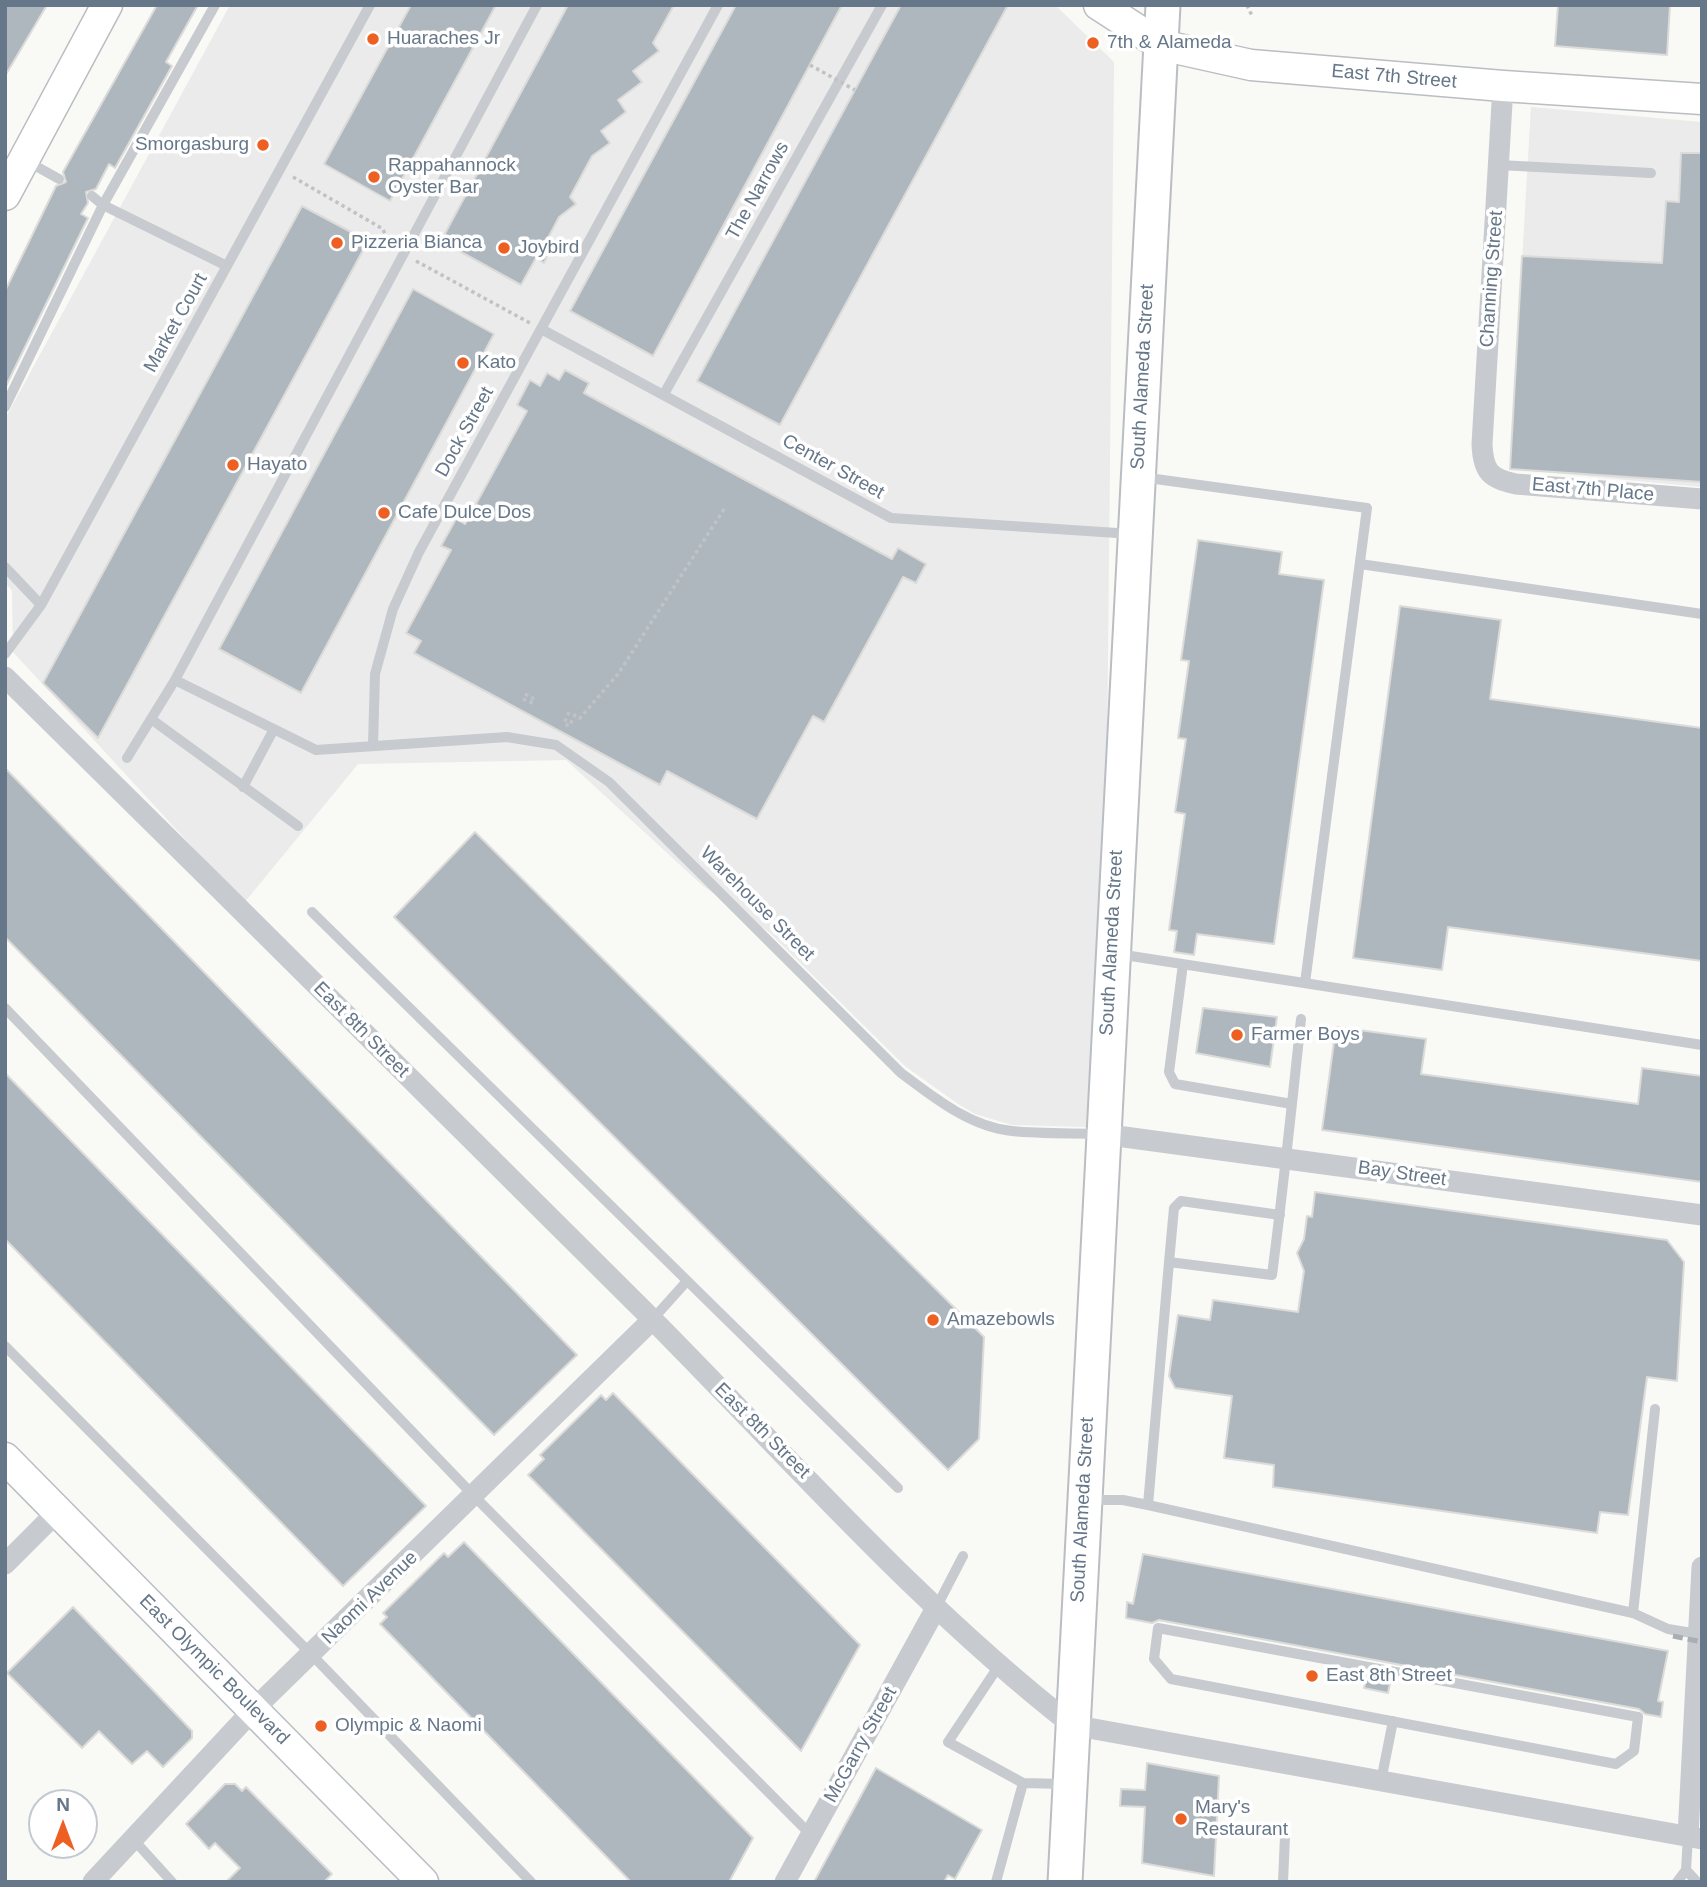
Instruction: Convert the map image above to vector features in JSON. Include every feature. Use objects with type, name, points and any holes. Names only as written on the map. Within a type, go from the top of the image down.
[{"type":"main road","points":[[6,192],[107,5]]},
{"type":"main road","name":"East 7th Street","points":[[1099,5],[1161,45],[1251,65],[1702,99]]},
{"type":"main road","name":"South Alameda Street","points":[[1065,1882],[1163,5]]},
{"type":"main road","name":"East Olympic Boulevard","points":[[5,1458],[253,1710],[401,1870],[423,1882]]},
{"type":"street","name":"Channing Street","points":[[1488,471],[1482,444],[1503,86]]},
{"type":"street","name":"East 7th Place","points":[[1488,471],[1498,480],[1516,484],[1702,499]]},
{"type":"street","name":"East 8th Street","points":[[5,677],[652,1320],[936,1608],[998,1667],[1072,1725],[1695,1837]]},
{"type":"street","name":"Bay Street","points":[[1102,1134],[1702,1215]]},
{"type":"street","name":"Naomi Avenue","points":[[93,1882],[253,1710],[652,1320]]},
{"type":"street","points":[[5,1564],[58,1511]]},
{"type":"street","points":[[1695,1837],[1698,1634],[1702,1567]]},
{"type":"street","name":"McGarry Street","points":[[785,1882],[936,1608]]},
{"type":"lane","points":[[5,407],[103,205],[215,5]]},
{"type":"lane","name":"Market Court","points":[[5,654],[41,605],[370,5]]},
{"type":"lane","points":[[127,758],[175,680],[537,5]]},
{"type":"lane","name":"Dock Street","points":[[373,745],[375,674],[393,609],[433,525],[543,330],[718,5]]},
{"type":"lane","name":"The Narrows","points":[[664,394],[882,5]]},
{"type":"lane","points":[[24,160],[60,179]]},
{"type":"lane","points":[[1499,166],[1651,173]]},
{"type":"lane","points":[[92,195],[103,205],[227,266]]},
{"type":"lane","name":"Center Street","points":[[543,330],[891,518],[1135,534]]},
{"type":"lane","points":[[1138,476],[1367,508],[1305,983]]},
{"type":"lane","points":[[1360,564],[1702,614]]},
{"type":"lane","points":[[5,567],[41,605]]},
{"type":"lane","name":"Warehouse Street","points":[[175,680],[316,750],[507,737],[556,746],[609,782],[901,1073],[926,1092],[975,1121],[1010,1131],[1102,1134]]},
{"type":"lane","points":[[151,719],[298,826]]},
{"type":"lane","points":[[243,787],[274,729]]},
{"type":"lane","points":[[312,912],[898,1488]]},
{"type":"lane","points":[[1112,953],[1702,1045]]},
{"type":"lane","points":[[1183,964],[1169,1072],[1175,1084],[1292,1104]]},
{"type":"lane","points":[[5,1009],[474,1496],[811,1835]]},
{"type":"lane","points":[[1169,1262],[1272,1275],[1288,1159],[1301,1019]]},
{"type":"lane","points":[[1149,1505],[1174,1208],[1181,1201],[1280,1215]]},
{"type":"lane","points":[[652,1320],[687,1281]]},
{"type":"lane","points":[[5,1346],[312,1654],[531,1882]]},
{"type":"lane","points":[[1633,1613],[1656,1409]]},
{"type":"lane","points":[[1083,1500],[1123,1500],[1149,1505],[1633,1613],[1668,1629],[1698,1634]]},
{"type":"lane","points":[[936,1608],[963,1556]]},
{"type":"lane","points":[[1158,1628],[1638,1717],[1634,1751],[1616,1763],[1393,1721],[1171,1679],[1154,1658],[1158,1628]]},
{"type":"lane","points":[[998,1667],[948,1742],[1023,1783],[1069,1784]]},
{"type":"lane","points":[[1381,1781],[1393,1721]]},
{"type":"lane","points":[[996,1882],[1023,1783]]},
{"type":"lane","points":[[1283,1882],[1284,1836]]},
{"type":"lane","points":[[1678,1882],[1686,1870],[1695,1837]]},
{"type":"lane","points":[[133,1839],[172,1882]]},
{"type":"lane","points":[[1686,1870],[1697,1882]]},
{"type":"path","points":[[1247,5],[1252,16]]},
{"type":"path","points":[[810,65],[855,90]]},
{"type":"path","points":[[280,170],[383,229],[390,247]]},
{"type":"path","points":[[415,260],[543,330]]},
{"type":"path","points":[[569,712],[564,723],[569,726],[575,715],[580,718],[618,674],[726,506]]},
{"type":"path","points":[[524,696],[534,702]]},
{"type":"shaded area","points":[[230,5],[1055,5],[1114,62],[1105,954],[1090,1127],[1012,1125],[975,1114],[958,1104],[905,1066],[770,933],[703,886],[566,760],[358,764],[244,903],[13,652],[12,591],[5,582],[5,419]]},
{"type":"shaded area","points":[[1531,107],[1702,122],[1702,487],[1510,469]]},
{"type":"building","points":[[5,5],[47,5],[5,76]]},
{"type":"building","points":[[157,5],[198,5],[166,62],[172,66],[115,168],[109,164],[96,189],[86,192],[88,203],[81,214],[88,218],[5,388],[5,291],[56,186],[66,182],[63,172]]},
{"type":"building","points":[[411,5],[496,5],[390,201],[324,164]]},
{"type":"building","points":[[568,5],[674,5],[653,43],[659,51],[633,71],[642,82],[618,100],[626,112],[601,131],[610,143],[592,156],[570,197],[576,204],[559,217],[548,238],[553,244],[544,263],[536,258],[521,285],[441,241]]},
{"type":"building","points":[[736,5],[842,5],[653,356],[570,311]]},
{"type":"building","points":[[901,5],[1008,5],[780,425],[697,381]]},
{"type":"building","points":[[1558,5],[1670,5],[1667,55],[1555,46]]},
{"type":"building","points":[[1681,153],[1702,153],[1702,482],[1510,469],[1522,256],[1662,263],[1666,201],[1679,202]]},
{"type":"building","points":[[302,206],[368,241],[98,738],[43,683]]},
{"type":"building","points":[[413,289],[494,334],[301,693],[219,649]]},
{"type":"building","points":[[565,370],[589,383],[584,393],[892,559],[898,548],[926,564],[916,583],[903,577],[824,722],[813,716],[757,819],[667,771],[660,785],[414,653],[421,641],[406,633],[451,550],[441,546],[456,519],[465,524],[527,411],[517,405],[530,380],[540,386],[547,373],[559,380]]},
{"type":"building","points":[[1198,540],[1282,552],[1279,574],[1324,580],[1274,944],[1197,934],[1194,955],[1174,952],[1177,931],[1169,930],[1185,814],[1175,812],[1186,739],[1178,738],[1189,661],[1181,660]]},
{"type":"building","points":[[1400,606],[1501,620],[1490,699],[1702,728],[1702,961],[1448,927],[1442,970],[1353,958]]},
{"type":"building","points":[[5,768],[577,1355],[494,1435],[5,937]]},
{"type":"building","points":[[475,832],[984,1337],[979,1439],[948,1470],[394,917]]},
{"type":"building","name":"Farmer Boys","points":[[1203,1008],[1277,1017],[1270,1067],[1196,1053]]},
{"type":"building","points":[[1336,1027],[1426,1039],[1421,1074],[1638,1104],[1642,1068],[1702,1076],[1702,1182],[1322,1130]]},
{"type":"building","points":[[5,1073],[426,1506],[343,1586],[5,1239]]},
{"type":"building","points":[[1315,1192],[1667,1240],[1684,1262],[1677,1381],[1647,1377],[1628,1515],[1600,1512],[1597,1533],[1273,1487],[1274,1465],[1224,1458],[1232,1396],[1175,1388],[1169,1376],[1178,1315],[1210,1320],[1213,1300],[1298,1312],[1304,1271],[1297,1253],[1304,1239],[1307,1216],[1312,1217]]},
{"type":"building","points":[[613,1393],[860,1645],[801,1751],[528,1475],[544,1459],[540,1455],[601,1395],[606,1400]]},
{"type":"building","points":[[464,1542],[753,1838],[729,1882],[631,1882],[380,1624],[387,1617],[383,1613],[444,1553],[448,1557]]},
{"type":"building","points":[[1143,1554],[1668,1651],[1658,1701],[1663,1702],[1661,1717],[1645,1714],[1639,1709],[1159,1620],[1152,1623],[1126,1618],[1127,1602],[1133,1604]]},
{"type":"building","points":[[73,1607],[192,1731],[192,1738],[163,1767],[147,1751],[132,1764],[99,1731],[82,1748],[7,1673]]},
{"type":"building","points":[[1367,1675],[1391,1679],[1388,1693],[1364,1688]]},
{"type":"building","name":"Mary's Restaurant","points":[[1147,1763],[1219,1776],[1214,1876],[1142,1863],[1145,1807],[1120,1806],[1121,1789],[1145,1790]]},
{"type":"building","points":[[876,1768],[982,1830],[955,1879],[948,1875],[944,1882],[814,1882]]},
{"type":"building","points":[[225,1784],[235,1784],[242,1791],[246,1787],[332,1874],[324,1882],[226,1882],[240,1868],[215,1843],[209,1849],[186,1824]]},
{"type":"railway","points":[[1673,1636],[1702,1642]]},
{"type":"place","name":"Huaraches Jr","points":[[373,39]]},
{"type":"place","name":"7th & Alameda","points":[[1093,43]]},
{"type":"place","name":"Smorgasburg","points":[[263,145]]},
{"type":"place","name":"Rappahannock Oyster Bar","points":[[374,177]]},
{"type":"place","name":"Pizzeria Bianca","points":[[337,243]]},
{"type":"place","name":"Joybird","points":[[504,248]]},
{"type":"place","name":"Kato","points":[[463,363]]},
{"type":"place","name":"Hayato","points":[[233,465]]},
{"type":"place","name":"Cafe Dulce Dos","points":[[384,513]]},
{"type":"place","name":"Farmer Boys","points":[[1237,1035]]},
{"type":"place","name":"Amazebowls","points":[[933,1320]]},
{"type":"place","name":"East 8th Street","points":[[1312,1676]]},
{"type":"place","name":"Olympic & Naomi","points":[[321,1726]]},
{"type":"place","name":"Mary's Restaurant","points":[[1181,1819]]}]
